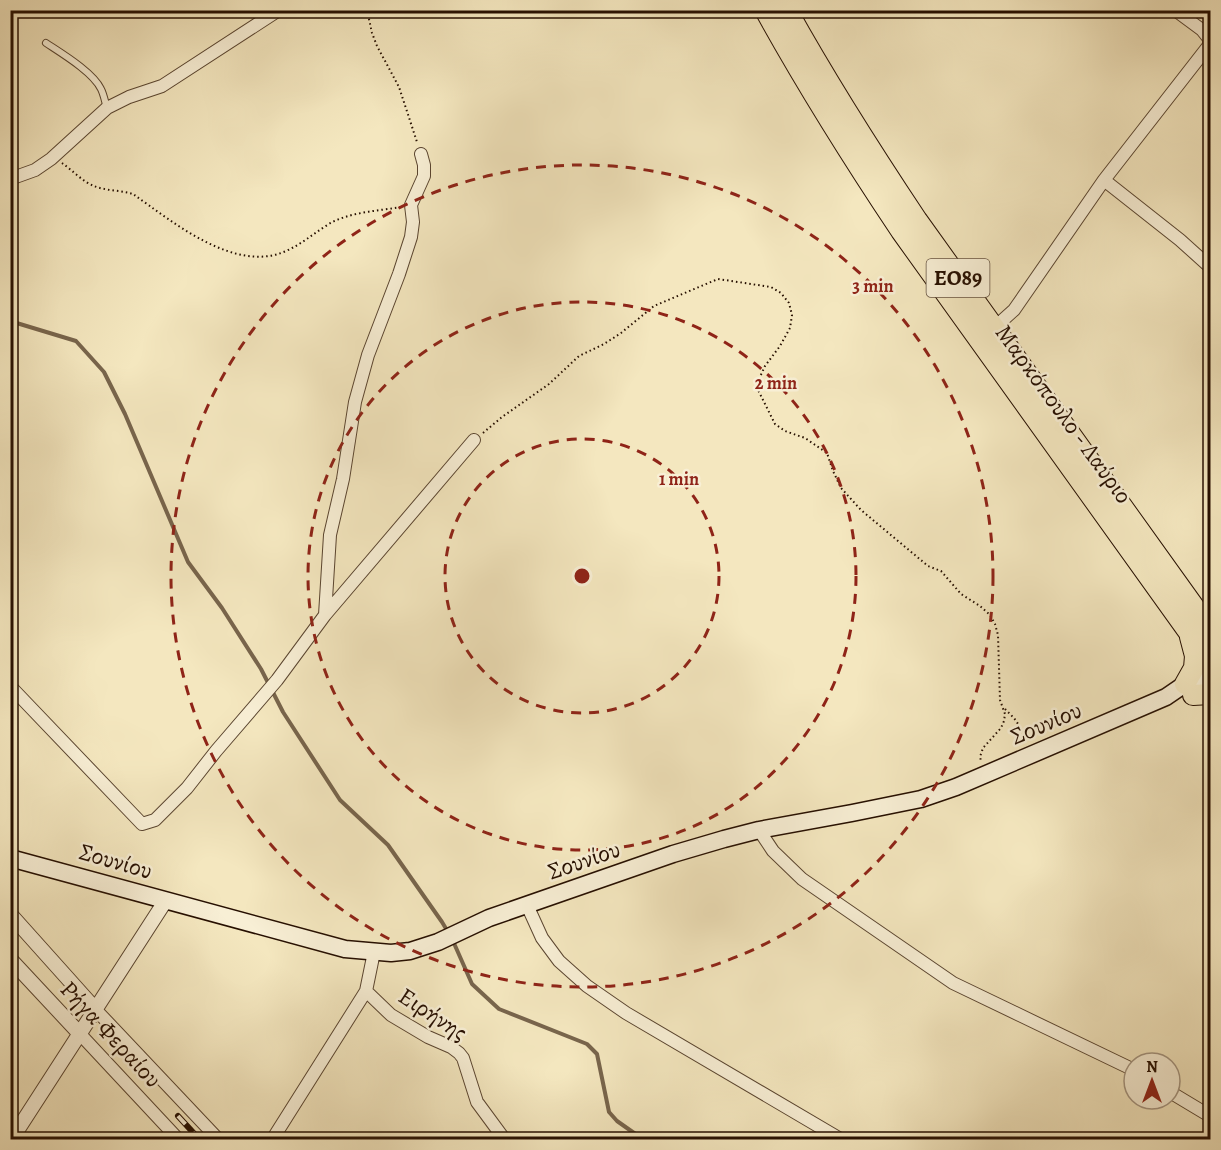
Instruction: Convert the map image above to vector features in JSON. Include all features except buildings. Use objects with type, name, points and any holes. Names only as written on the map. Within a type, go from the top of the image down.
[{"type":"highway","name":"Μαρκόπουλο - Λαύριο","points":[[765,10],[797,69],[901,231],[1210,662]]},
{"type":"highway","name":"Μαρκόπουλο - Λαύριο","points":[[787,10],[813,58],[917,220],[1210,629]]},
{"type":"highway","points":[[1188,631],[1193,644],[1194,668],[1200,691]]},
{"type":"main road","name":"Σουνίου","points":[[10,858],[345,949],[390,953],[410,951],[438,942],[489,918],[724,838],[921,799],[982,776],[1166,697],[1200,691],[1210,675]]},
{"type":"street","points":[[10,178],[35,170],[51,159],[107,108],[162,86],[279,10]]},
{"type":"street","points":[[994,328],[1014,310],[1104,180],[1210,42],[1202,30],[1175,10]]},
{"type":"street","points":[[325,615],[330,535],[343,479],[355,402],[368,356],[411,237],[413,222],[411,205],[424,177],[421,153]]},
{"type":"street","points":[[1104,180],[1180,240],[1210,267]]},
{"type":"street","points":[[10,686],[142,824],[155,820],[187,788],[277,680],[325,615],[474,440]]},
{"type":"street","points":[[759,830],[773,851],[802,879],[953,982],[1122,1064]]},
{"type":"street","points":[[12,1135],[166,900]]},
{"type":"street","points":[[527,905],[542,938],[559,961],[587,986],[626,1014],[842,1140]]},
{"type":"street","name":"Ρήγα Φεραίου","points":[[10,914],[96,1010]]},
{"type":"street","points":[[272,1140],[366,991],[374,952]]},
{"type":"street","name":"Ρήγα Φεραίου","points":[[10,959],[179,1140]]},
{"type":"street","name":"Ειρήνης","points":[[366,991],[391,1015],[459,1053],[463,1058],[477,1102],[505,1140]]},
{"type":"street","points":[[96,1010],[219,1140]]},
{"type":"street","points":[[1182,1099],[1210,1116]]},
{"type":"lane","points":[[46,43],[70,58],[92,78],[101,88],[107,108]]},
{"type":"path","points":[[367,10],[372,33],[399,87],[421,153]]},
{"type":"path","points":[[51,159],[61,162],[97,188],[123,190],[133,194],[186,231],[242,256],[261,258],[285,252],[330,223],[349,216],[411,205]]},
{"type":"path","points":[[474,440],[549,384],[579,356],[621,333],[654,306],[718,279],[771,287],[781,293],[789,303],[792,315],[790,328],[765,366],[759,379],[758,390],[776,424],[785,431],[805,438],[827,453],[841,488],[861,510],[928,566],[941,571],[961,594],[990,615],[995,624],[998,635],[1000,700],[1005,714],[1001,728],[983,748],[980,757],[982,776]]},
{"type":"path","points":[[1004,709],[1014,718],[1036,753]]},
{"type":"waterway","points":[[10,321],[76,341],[104,372],[125,414],[188,562],[222,608],[261,669],[283,712],[340,800],[388,845],[448,932]]},
{"type":"waterway","points":[[453,941],[472,984],[499,1009],[587,1044],[597,1054],[609,1112],[617,1121],[644,1140]]},
{"type":"railway","points":[[178,1116],[200,1140]]}]
